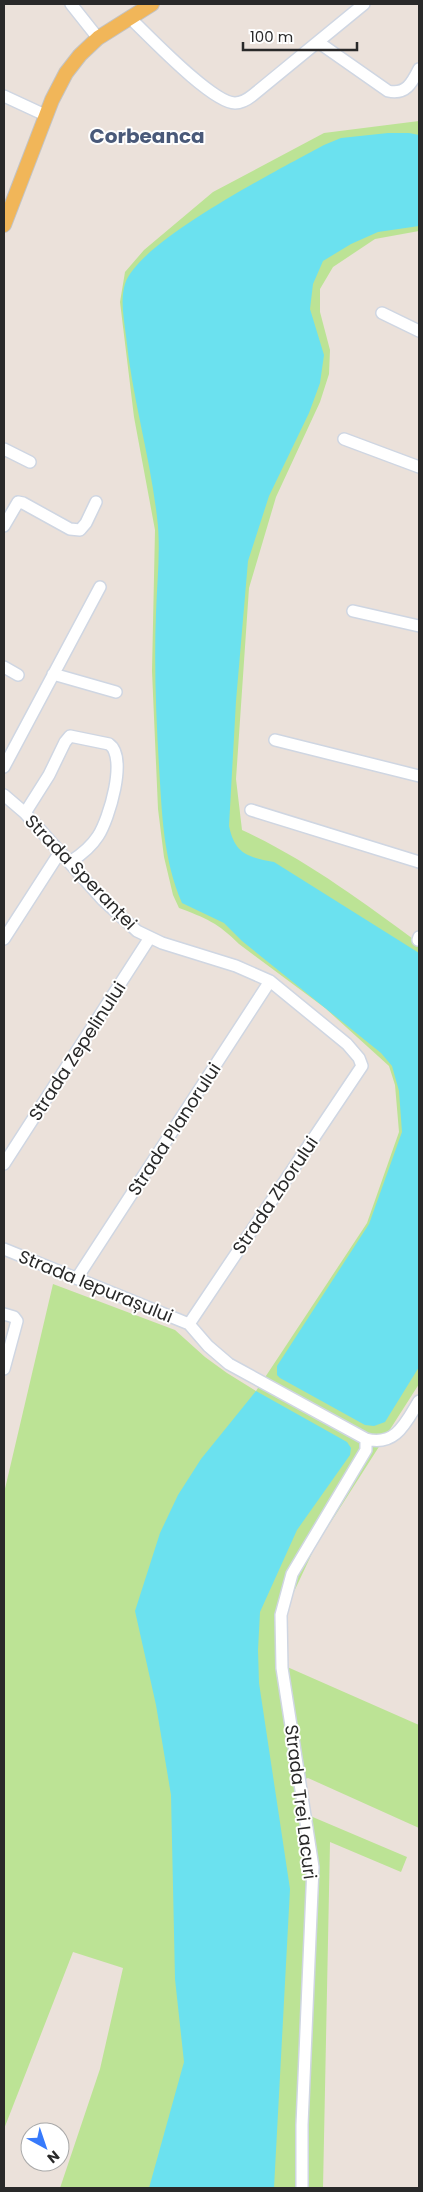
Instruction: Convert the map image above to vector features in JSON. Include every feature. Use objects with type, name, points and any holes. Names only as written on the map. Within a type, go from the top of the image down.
[{"type":"main road","points":[[4,225],[45,116],[66,73],[80,55],[98,38],[152,4]]},
{"type":"street","points":[[71,4],[98,38]]},
{"type":"street","points":[[130,18],[182,68],[224,100],[235,103],[253,95],[364,4]]},
{"type":"street","points":[[318,42],[388,91],[398,92],[406,89],[414,80],[419,69]]},
{"type":"street","points":[[4,96],[45,116]]},
{"type":"street","points":[[382,313],[419,331]]},
{"type":"street","points":[[344,439],[419,467]]},
{"type":"street","points":[[4,449],[30,462]]},
{"type":"street","points":[[4,526],[18,502],[70,529],[80,530],[86,523],[96,502]]},
{"type":"street","points":[[4,767],[100,586]]},
{"type":"street","points":[[353,611],[419,626]]},
{"type":"street","points":[[4,667],[18,675]]},
{"type":"street","points":[[53,674],[116,692]]},
{"type":"street","points":[[25,813],[49,775],[65,742],[70,736],[93,740],[114,747],[116,751],[116,772],[113,802],[97,837],[84,853],[70,862]]},
{"type":"street","points":[[275,740],[419,776]]},
{"type":"street","name":"Strada Speranței","points":[[4,795],[25,813],[125,921],[149,939],[236,966],[270,980],[347,1044],[359,1058],[362,1066]]},
{"type":"street","points":[[252,810],[419,862]]},
{"type":"street","points":[[4,939],[60,852]]},
{"type":"street","name":"Strada Zepelinului","points":[[4,1164],[149,939]]},
{"type":"street","name":"Strada Planorului","points":[[77,1278],[270,980]]},
{"type":"street","name":"Strada Zborului","points":[[189,1324],[362,1066]]},
{"type":"street","name":"Strada Iepurașului","points":[[4,1249],[189,1324]]},
{"type":"street","points":[[4,1314],[14,1317],[17,1321],[4,1369]]},
{"type":"street","points":[[189,1324],[208,1346],[229,1364],[366,1439],[381,1441],[395,1436],[419,1401]]},
{"type":"street","name":"Strada Trei Lacuri","points":[[302,2188],[302,2125],[313,1867],[282,1668],[281,1615],[292,1574],[366,1450],[366,1439]]},
{"type":"green space","points":[[419,121],[419,231],[375,239],[333,267],[320,289],[320,312],[330,350],[329,374],[320,402],[276,497],[249,588],[236,779],[242,830],[289,854],[311,868],[419,943],[419,1384],[315,1547],[283,1615],[285,1666],[419,1725],[419,1828],[308,1778],[305,1779],[308,1815],[407,1857],[401,1872],[330,1842],[323,2188],[60,2188],[65,2172],[70,2172],[70,2158],[100,2069],[123,1968],[73,1952],[4,2129],[4,1493],[53,1284],[175,1330],[205,1357],[256,1391],[367,1223],[399,1132],[395,1085],[389,1066],[325,1008],[239,944],[225,931],[204,918],[179,908],[173,895],[164,857],[158,809],[152,671],[155,530],[134,417],[120,302],[125,272],[144,250],[213,192],[324,133]]},
{"type":"water","points":[[388,133],[419,135],[419,226],[378,232],[351,244],[323,261],[313,284],[310,309],[324,355],[320,383],[309,413],[269,496],[248,561],[236,701],[229,826],[235,843],[244,853],[274,862],[419,953],[419,1367],[385,1422],[374,1426],[365,1425],[280,1378],[277,1375],[277,1366],[369,1224],[402,1132],[399,1091],[392,1066],[381,1053],[242,941],[224,923],[182,903],[176,886],[164,836],[157,728],[155,651],[159,553],[158,529],[154,494],[129,359],[123,303],[125,284],[136,267],[156,247],[214,207],[324,145],[341,138]]},
{"type":"water","points":[[256,1391],[347,1442],[351,1448],[350,1455],[297,1530],[260,1612],[259,1683],[290,1889],[274,2188],[149,2188],[184,2062],[175,1979],[171,1795],[156,1705],[135,1611],[160,1533],[178,1495],[201,1459]]},
{"type":"district","name":"Corbeanca","points":[[147,136]]}]
